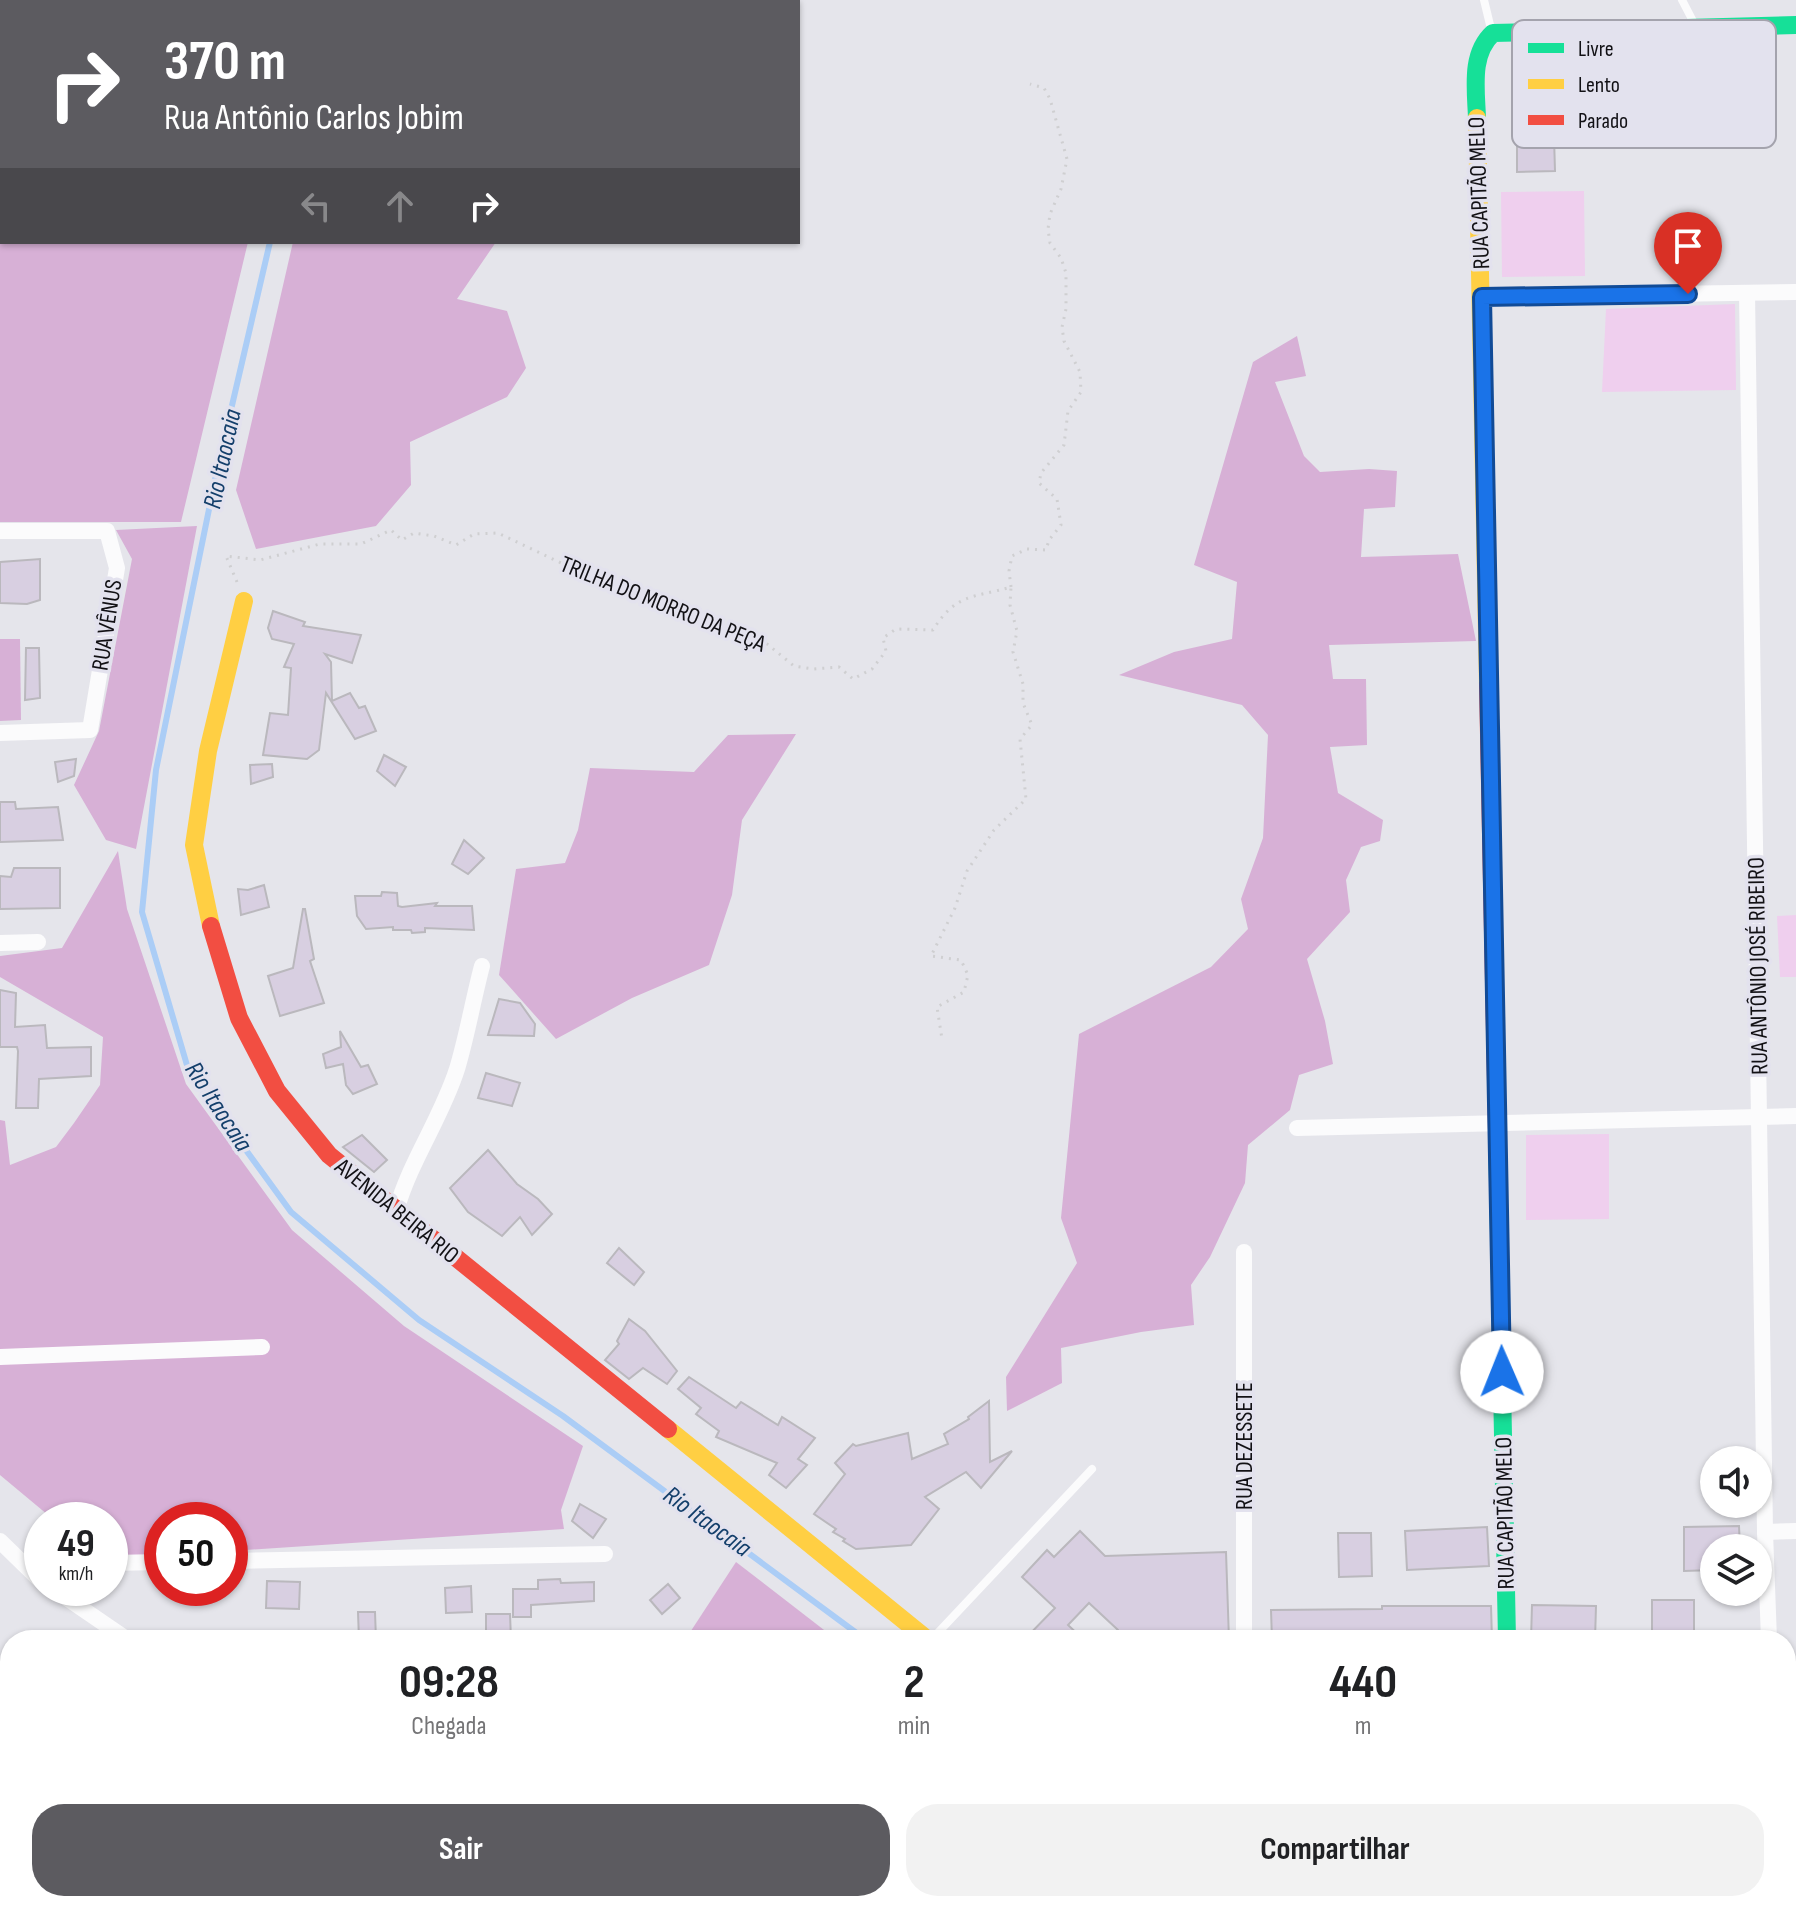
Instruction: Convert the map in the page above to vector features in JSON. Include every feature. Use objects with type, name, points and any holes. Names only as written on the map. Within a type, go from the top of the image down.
[{"type":"main road","points":[[1776,26],[1796,25]]},
{"type":"main road","points":[[1493,33],[1512,33]]},
{"type":"main road","name":"RUA CAPITÃO MELO","points":[[1493,33],[1485,40],[1478,54],[1476,74],[1507,1630]]},
{"type":"main road","name":"AVENIDA BEIRA RIO","points":[[244,601],[208,751],[194,845],[211,925],[239,1018],[277,1091],[329,1155],[918,1630]]},
{"type":"street","points":[[1482,297],[1796,292]]},
{"type":"street","name":"RUA ANTÔNIO JOSÉ RIBEIRO","points":[[1747,293],[1769,1630]]},
{"type":"street","name":"RUA VÊNUS","points":[[0,531],[107,531],[117,568],[90,730],[0,733]]},
{"type":"street","points":[[0,943],[38,942]]},
{"type":"street","points":[[396,1211],[405,1178],[433,1130],[457,1068],[482,966]]},
{"type":"street","points":[[1297,1128],[1796,1116]]},
{"type":"street","name":"RUA DEZESSETE","points":[[1244,1252],[1244,1630]]},
{"type":"street","points":[[0,1357],[262,1347]]},
{"type":"street","points":[[1765,1532],[1796,1531]]},
{"type":"street","points":[[0,1541],[24,1564]]},
{"type":"street","points":[[248,1561],[605,1554]]},
{"type":"street","points":[[80,1606],[114,1630]]},
{"type":"lane","points":[[1484,0],[1493,33]]},
{"type":"lane","points":[[1682,0],[1692,20]]},
{"type":"lane","points":[[939,1630],[1092,1469]]},
{"type":"path","points":[[942,1039],[937,1007],[964,992],[968,975],[961,960],[931,956],[955,908],[967,871],[994,830],[1026,799],[1020,739],[1032,725],[1023,703],[1023,684],[1013,652],[1017,631],[1010,605],[1012,556],[1027,549],[1046,550],[1049,540],[1061,525],[1057,499],[1039,483],[1041,473],[1064,445],[1068,411],[1081,392],[1080,372],[1064,341],[1062,327],[1066,309],[1066,273],[1061,258],[1050,243],[1048,229],[1067,159],[1050,99],[1044,88],[1030,84]]},
{"type":"path","name":"TRILHA DO MORRO DA PEÇA","points":[[244,601],[226,556],[260,560],[320,544],[361,544],[391,530],[402,540],[414,533],[434,536],[456,545],[474,534],[498,533],[599,581],[671,606],[708,624],[761,639],[794,666],[813,669],[839,667],[853,679],[872,669],[886,651],[883,638],[896,629],[933,630],[943,614],[966,597],[1011,587]]},
{"type":"shaded area","points":[[1584,191],[1585,276],[1502,277],[1501,192]]},
{"type":"shaded area","points":[[0,244],[248,244],[181,522],[0,522]]},
{"type":"shaded area","points":[[293,244],[495,244],[457,299],[507,311],[526,368],[507,397],[410,442],[411,485],[376,526],[256,549],[236,490]]},
{"type":"shaded area","points":[[1735,304],[1736,390],[1602,392],[1606,309]]},
{"type":"shaded area","points":[[1297,336],[1306,376],[1275,382],[1304,456],[1320,472],[1397,471],[1395,507],[1364,509],[1361,557],[1458,554],[1476,641],[1329,645],[1333,679],[1366,679],[1367,745],[1330,747],[1338,793],[1383,820],[1380,841],[1361,847],[1346,880],[1350,912],[1307,959],[1325,1021],[1333,1064],[1299,1075],[1290,1110],[1248,1145],[1245,1183],[1210,1257],[1191,1285],[1194,1325],[1061,1348],[1062,1383],[1007,1411],[1006,1377],[1077,1263],[1061,1218],[1079,1034],[1211,967],[1248,929],[1241,899],[1263,838],[1268,735],[1242,705],[1119,675],[1174,652],[1232,639],[1237,582],[1194,565],[1253,362]]},
{"type":"shaded area","points":[[197,526],[136,849],[106,840],[74,785],[99,731],[132,559],[116,530]]},
{"type":"shaded area","points":[[0,639],[20,639],[21,720],[0,721]]},
{"type":"shaded area","points":[[796,734],[742,820],[732,895],[709,965],[632,998],[556,1039],[499,975],[516,869],[565,863],[578,830],[590,768],[694,772],[728,735]]},
{"type":"shaded area","points":[[118,851],[127,909],[186,1084],[292,1230],[404,1326],[583,1446],[561,1510],[564,1529],[248,1550],[248,1502],[144,1502],[144,1556],[128,1558],[128,1502],[32,1502],[0,1475],[0,1120],[5,1121],[10,1165],[56,1147],[100,1085],[103,1037],[0,977],[0,956],[62,948]]},
{"type":"shaded area","points":[[1796,915],[1796,977],[1780,977],[1777,916]]},
{"type":"shaded area","points":[[1609,1134],[1609,1219],[1526,1220],[1526,1135]]},
{"type":"shaded area","points":[[736,1562],[824,1630],[692,1630]]},
{"type":"building","points":[[1517,148],[1554,148],[1555,171],[1517,172]]},
{"type":"building","points":[[40,559],[40,600],[27,604],[0,603],[0,562]]},
{"type":"building","points":[[273,611],[305,622],[303,626],[361,635],[352,663],[325,654],[331,662],[332,701],[350,693],[359,708],[365,706],[376,731],[355,739],[326,693],[319,750],[307,759],[263,755],[270,713],[288,715],[291,668],[284,667],[294,644],[272,639],[268,628]]},
{"type":"building","points":[[26,648],[39,648],[40,698],[25,700]]},
{"type":"building","points":[[384,755],[406,767],[395,786],[377,771]]},
{"type":"building","points":[[76,759],[74,776],[58,782],[55,762]]},
{"type":"building","points":[[272,764],[273,777],[251,784],[250,765]]},
{"type":"building","points":[[0,802],[15,802],[16,809],[58,807],[63,840],[0,842]]},
{"type":"building","points":[[464,840],[484,858],[468,874],[452,864]]},
{"type":"building","points":[[14,868],[60,868],[60,908],[0,909],[0,876],[11,877]]},
{"type":"building","points":[[264,885],[269,907],[241,915],[238,889],[248,890]]},
{"type":"building","points":[[382,892],[397,893],[398,906],[402,907],[437,903],[435,906],[472,906],[474,930],[425,928],[425,932],[412,933],[411,930],[393,930],[393,927],[366,929],[357,916],[355,896],[381,896]]},
{"type":"building","points":[[303,909],[314,959],[310,961],[324,1003],[280,1016],[268,976],[293,968]]},
{"type":"building","points":[[0,990],[16,993],[15,1027],[45,1025],[47,1048],[91,1047],[91,1076],[39,1079],[38,1108],[16,1108],[18,1051],[17,1047],[0,1047]]},
{"type":"building","points":[[499,999],[520,1003],[535,1024],[534,1036],[488,1035]]},
{"type":"building","points":[[340,1031],[361,1067],[368,1065],[377,1084],[353,1094],[346,1085],[343,1064],[326,1068],[323,1054],[341,1047]]},
{"type":"building","points":[[486,1073],[520,1083],[512,1106],[478,1098]]},
{"type":"building","points":[[362,1135],[387,1160],[374,1172],[343,1147]]},
{"type":"building","points":[[488,1150],[517,1184],[552,1214],[532,1235],[520,1217],[502,1236],[468,1212],[450,1188]]},
{"type":"building","points":[[619,1248],[644,1272],[634,1285],[607,1263]]},
{"type":"building","points":[[629,1319],[645,1331],[677,1371],[667,1384],[643,1368],[629,1379],[605,1360],[619,1344],[617,1341]]},
{"type":"building","points":[[689,1377],[736,1408],[741,1402],[778,1425],[782,1417],[815,1438],[798,1459],[807,1465],[786,1488],[769,1475],[777,1463],[716,1437],[719,1431],[696,1414],[701,1408],[678,1389]]},
{"type":"building","points":[[989,1401],[990,1462],[1012,1451],[981,1488],[966,1472],[925,1497],[939,1509],[911,1545],[856,1549],[833,1532],[836,1529],[814,1514],[845,1474],[835,1463],[853,1444],[856,1446],[908,1433],[912,1459],[948,1444],[944,1434],[969,1419]]},
{"type":"building","points":[[580,1504],[606,1519],[593,1538],[572,1521]]},
{"type":"building","points":[[1739,1526],[1739,1534],[1700,1534],[1700,1570],[1684,1571],[1684,1527]]},
{"type":"building","points":[[1487,1527],[1489,1566],[1407,1570],[1405,1531]]},
{"type":"building","points":[[1080,1531],[1105,1556],[1226,1552],[1229,1630],[1118,1630],[1089,1603],[1068,1625],[1073,1630],[1034,1630],[1055,1608],[1022,1577],[1047,1550],[1054,1557]]},
{"type":"building","points":[[1338,1533],[1371,1533],[1372,1576],[1339,1577]]},
{"type":"building","points":[[560,1579],[561,1583],[594,1582],[594,1601],[531,1605],[531,1617],[513,1617],[513,1589],[538,1589],[538,1580]]},
{"type":"building","points":[[267,1581],[300,1582],[299,1609],[266,1608]]},
{"type":"building","points":[[668,1584],[680,1598],[662,1614],[650,1600]]},
{"type":"building","points":[[471,1586],[472,1612],[446,1613],[445,1588]]},
{"type":"building","points":[[1652,1600],[1694,1600],[1694,1630],[1652,1630]]},
{"type":"building","points":[[1532,1605],[1596,1606],[1595,1630],[1531,1630]]},
{"type":"building","points":[[1382,1606],[1491,1606],[1492,1630],[1272,1630],[1271,1610],[1382,1609]]},
{"type":"building","points":[[358,1612],[375,1612],[376,1630],[359,1630]]},
{"type":"building","points":[[486,1614],[510,1614],[511,1630],[486,1630]]},
{"type":"waterway","name":"Rio Itaocaia","points":[[270,244],[217,470],[156,770],[142,912],[189,1072],[291,1212],[419,1320],[563,1416],[852,1630]]},
{"type":"traffic: fast","points":[[1776,26],[1796,25]]},
{"type":"traffic: fast","points":[[1477,118],[1476,84],[1481,51],[1493,33],[1512,32]]},
{"type":"traffic: fast","points":[[1497,1130],[1507,1630]]},
{"type":"traffic: slow","points":[[1477,118],[1488,685]]},
{"type":"traffic: slow","points":[[211,926],[194,845],[208,751],[244,601]]},
{"type":"traffic: slow","points":[[668,1429],[916,1630]]},
{"type":"traffic: jam","points":[[1488,685],[1497,1130]]},
{"type":"traffic: jam","points":[[211,926],[239,1018],[277,1091],[329,1155],[668,1429]]},
{"type":"route","points":[[1502,1372],[1482,297],[1688,294]]}]
